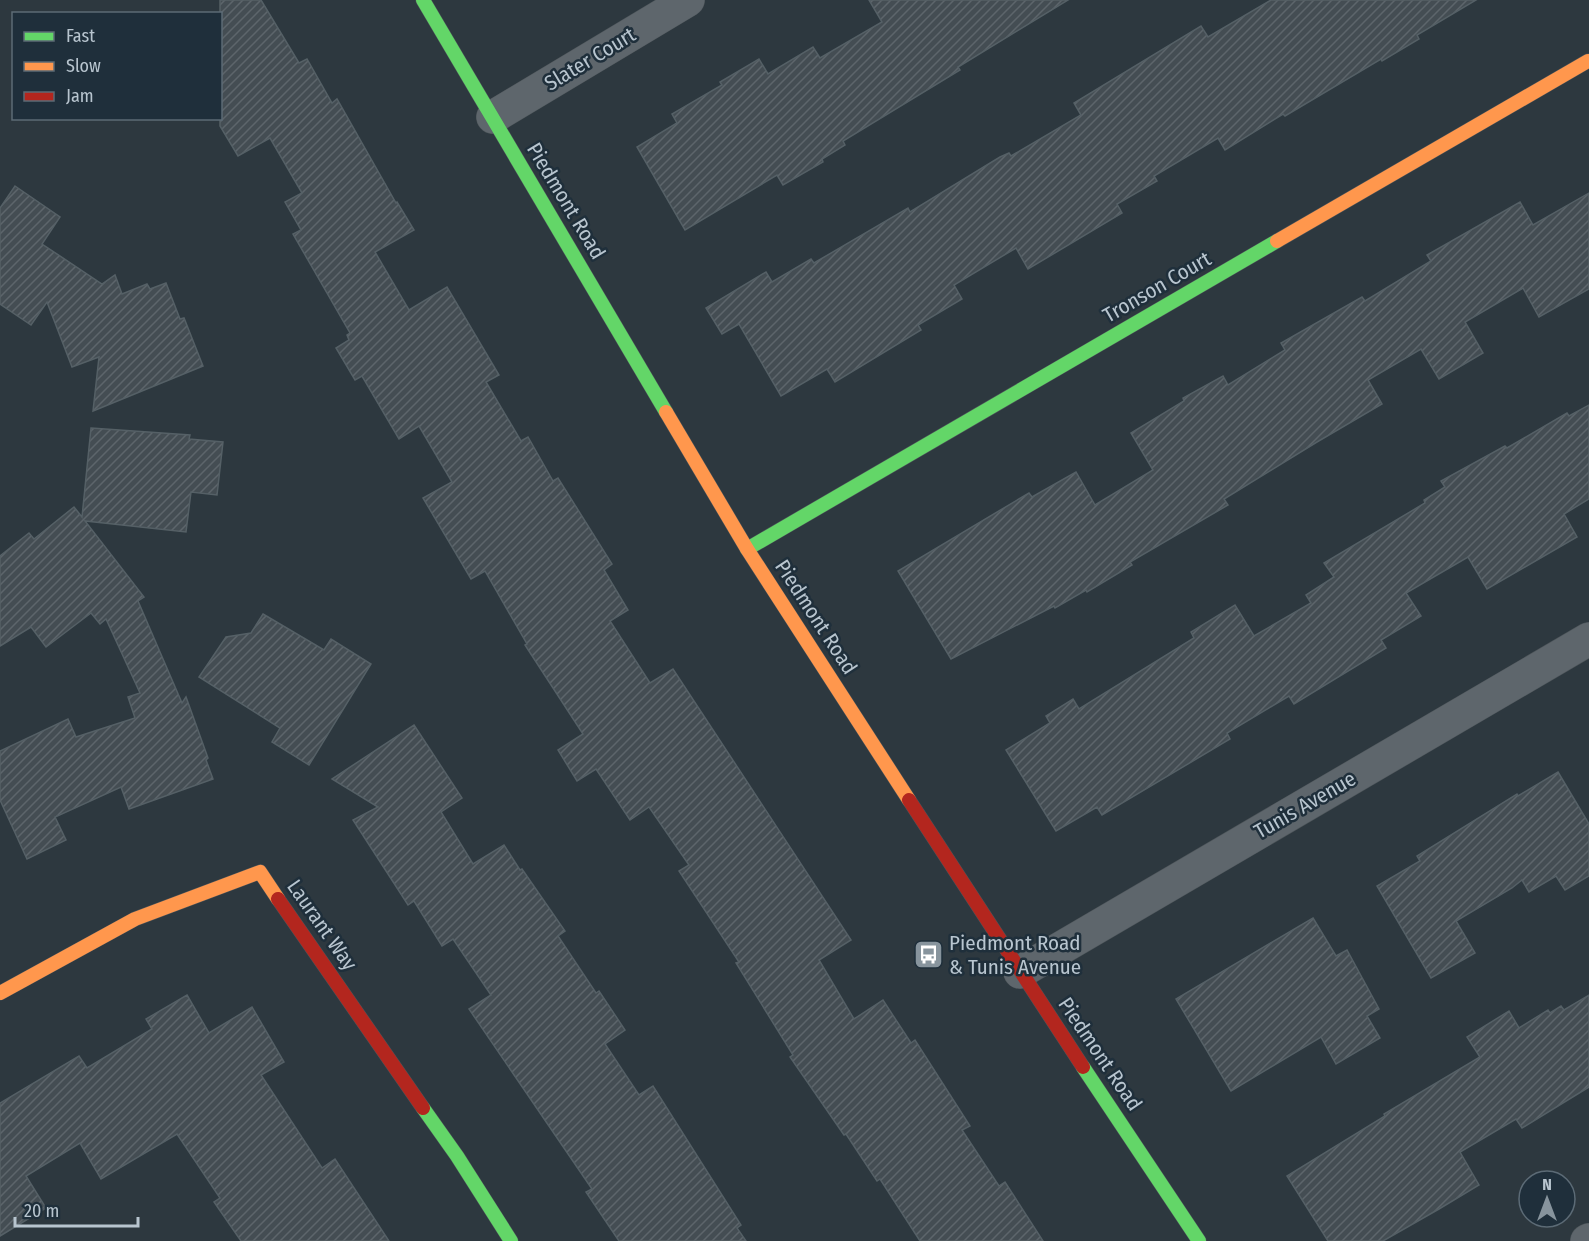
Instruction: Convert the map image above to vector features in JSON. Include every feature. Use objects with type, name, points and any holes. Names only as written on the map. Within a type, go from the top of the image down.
[{"type":"street","name":"Piedmont Road","points":[[423,0],[747,549],[1020,972],[1199,1241]]},
{"type":"street","name":"Slater Court","points":[[493,117],[688,0]]},
{"type":"street","name":"Tronson Court","points":[[747,549],[1588,61]]},
{"type":"street","name":"Tunis Avenue","points":[[1020,972],[1589,639]]},
{"type":"street","name":"Laurant Way","points":[[0,993],[135,919],[260,872],[457,1156],[511,1241]]},
{"type":"building","points":[[220,0],[261,0],[299,63],[307,59],[332,103],[337,99],[396,203],[414,230],[375,252],[409,310],[447,287],[499,375],[486,382],[521,441],[528,437],[553,481],[558,478],[612,564],[604,570],[628,610],[610,621],[650,683],[673,669],[851,940],[819,960],[854,1019],[883,1000],[911,1043],[915,1040],[970,1126],[962,1130],[999,1186],[1005,1182],[1043,1241],[920,1241],[880,1179],[877,1181],[790,1057],[793,1055],[736,963],[739,962],[679,871],[689,865],[649,807],[630,820],[596,769],[577,781],[558,750],[583,734],[525,645],[527,644],[485,571],[471,579],[423,498],[452,482],[419,426],[399,439],[362,376],[355,380],[336,348],[349,340],[347,335],[350,333],[293,234],[301,230],[285,202],[302,193],[270,138],[238,156],[220,126],[220,120],[222,120],[222,12],[220,12]]},
{"type":"building","points":[[869,0],[1068,0],[958,67],[960,70],[843,141],[845,145],[822,159],[823,162],[783,185],[777,175],[685,230],[637,147],[677,123],[672,114],[722,85],[720,82],[759,59],[768,74],[813,47],[820,58],[882,22]]},
{"type":"building","points":[[1271,0],[1476,0],[1417,35],[1419,39],[1285,116],[1283,114],[1225,150],[1218,138],[1154,176],[1157,181],[1117,204],[1122,213],[1028,269],[1016,248],[954,285],[962,299],[918,325],[921,330],[835,382],[827,369],[781,396],[739,324],[722,334],[706,308],[766,272],[772,282],[811,259],[814,263],[908,208],[910,212],[1000,157],[1009,153],[1011,156],[1081,115],[1074,103],[1201,26],[1208,37]]},
{"type":"building","points":[[15,186],[60,217],[42,244],[102,284],[115,275],[122,294],[147,284],[150,289],[166,283],[180,319],[184,318],[203,366],[93,411],[99,357],[72,367],[47,302],[31,325],[0,304],[0,208]]},
{"type":"building","points":[[1589,193],[1589,289],[1539,317],[1523,288],[1465,322],[1483,353],[1439,379],[1421,349],[1368,380],[1382,404],[1224,499],[1228,505],[1130,562],[1132,565],[1087,592],[1086,590],[1055,608],[1054,606],[951,659],[898,571],[1029,493],[1032,497],[1076,472],[1095,505],[1153,470],[1131,433],[1184,401],[1183,398],[1223,376],[1228,385],[1285,350],[1281,343],[1362,297],[1365,301],[1431,261],[1427,255],[1520,202],[1533,225]]},
{"type":"building","points":[[1589,405],[1589,499],[1564,514],[1577,537],[1487,589],[1468,557],[1406,593],[1421,616],[1381,640],[1386,648],[1294,704],[1289,696],[1227,733],[1230,739],[1102,815],[1097,807],[1056,831],[1006,750],[1050,723],[1046,716],[1073,699],[1079,709],[1194,638],[1191,632],[1235,605],[1254,636],[1311,603],[1306,595],[1334,577],[1324,563],[1425,503],[1424,500],[1445,487],[1441,481],[1505,446],[1507,448],[1567,413],[1569,416]]},
{"type":"building","points":[[91,428],[190,435],[189,439],[223,442],[217,495],[191,492],[186,532],[85,521],[144,597],[138,601],[182,703],[186,697],[208,758],[206,760],[213,779],[129,809],[121,787],[55,817],[66,840],[27,859],[0,800],[0,751],[68,719],[76,737],[135,718],[128,697],[140,693],[106,619],[100,624],[91,613],[46,647],[31,627],[0,646],[0,556],[29,533],[34,539],[74,507],[82,517]]},
{"type":"building","points":[[263,614],[324,650],[331,639],[371,664],[309,765],[272,742],[280,728],[199,677],[226,637],[251,633]]},
{"type":"building","points":[[414,725],[462,798],[441,812],[473,864],[504,845],[520,870],[522,869],[565,931],[558,936],[596,993],[599,991],[625,1030],[605,1044],[639,1095],[653,1086],[741,1225],[737,1228],[746,1241],[619,1241],[586,1192],[592,1189],[469,1009],[491,995],[453,939],[442,946],[414,901],[408,905],[353,820],[378,807],[332,779]]},
{"type":"building","points":[[1558,772],[1589,824],[1589,876],[1565,890],[1556,876],[1529,892],[1522,880],[1456,921],[1475,953],[1431,978],[1377,886],[1420,861],[1417,856],[1517,794],[1518,796]]},
{"type":"building","points":[[1313,918],[1336,956],[1347,950],[1379,1009],[1367,1016],[1380,1038],[1336,1064],[1321,1037],[1231,1091],[1176,999]]},
{"type":"building","points":[[187,995],[209,1033],[252,1007],[284,1062],[261,1075],[322,1168],[335,1159],[389,1241],[241,1241],[214,1202],[220,1198],[177,1134],[101,1179],[80,1143],[26,1176],[46,1208],[0,1236],[0,1103],[79,1056],[87,1068],[152,1029],[146,1019]]},
{"type":"building","points":[[1589,995],[1589,1087],[1522,1128],[1516,1119],[1460,1152],[1479,1185],[1439,1209],[1383,1241],[1328,1241],[1287,1176],[1385,1116],[1384,1114],[1480,1057],[1467,1037],[1509,1011],[1519,1028],[1548,1010],[1550,1013],[1561,1006],[1564,1010]]},
{"type":"traffic: fast","points":[[423,0],[666,412]]},
{"type":"traffic: fast","points":[[747,549],[1277,241]]},
{"type":"traffic: fast","points":[[1083,1067],[1199,1241]]},
{"type":"traffic: fast","points":[[423,1108],[457,1156],[511,1241]]},
{"type":"traffic: slow","points":[[1277,241],[1588,61]]},
{"type":"traffic: slow","points":[[666,412],[747,549],[909,800]]},
{"type":"traffic: slow","points":[[0,993],[135,919],[260,872],[278,899]]},
{"type":"traffic: jam","points":[[909,800],[1083,1067]]},
{"type":"traffic: jam","points":[[278,899],[423,1108]]},
{"type":"place","name":"Piedmont Road & Tunis Avenue","points":[[928,955]]}]
